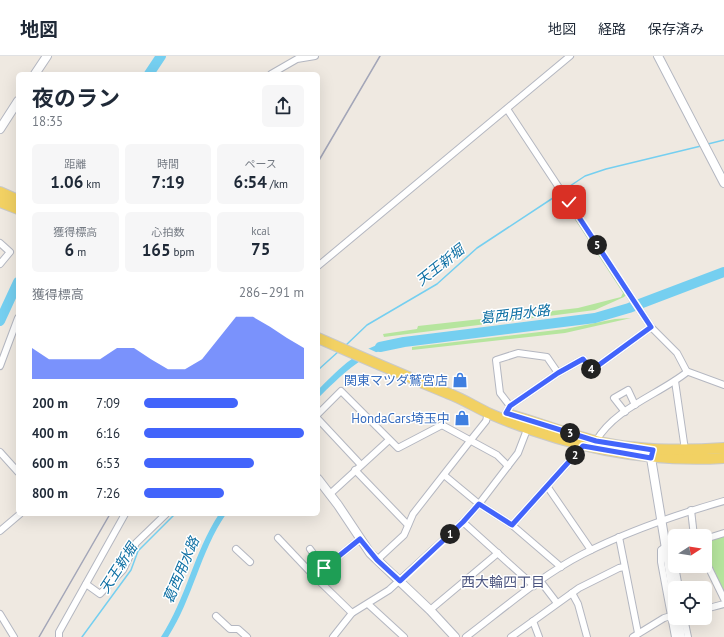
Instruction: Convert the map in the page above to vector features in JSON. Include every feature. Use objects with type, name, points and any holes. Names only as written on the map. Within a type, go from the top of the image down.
[{"type":"main road","points":[[0,192],[16,199]]},
{"type":"main road","points":[[0,202],[16,208]]},
{"type":"main road","points":[[320,333],[339,344],[448,393],[488,413],[583,446],[652,454],[687,460],[724,458]]},
{"type":"main road","points":[[320,339],[339,344]]},
{"type":"main road","points":[[377,361],[596,441],[652,454],[685,450],[724,448]]},
{"type":"street","points":[[36,72],[47,56]]},
{"type":"street","points":[[274,72],[297,59],[315,56]]},
{"type":"street","points":[[320,264],[570,56]]},
{"type":"street","points":[[658,56],[724,183]]},
{"type":"street","points":[[0,129],[16,104]]},
{"type":"street","points":[[507,109],[651,327],[677,353],[686,371],[724,385]]},
{"type":"street","points":[[0,243],[10,252],[0,264]]},
{"type":"street","points":[[0,366],[16,323]]},
{"type":"street","points":[[558,373],[547,357],[518,353],[496,360],[500,393],[508,410],[558,373],[583,359],[592,370],[651,327]]},
{"type":"street","points":[[596,441],[625,412],[675,381],[687,372],[686,371]]},
{"type":"street","points":[[675,381],[685,450]]},
{"type":"street","points":[[625,412],[614,398],[628,390],[635,405]]},
{"type":"street","points":[[320,412],[341,391],[398,448],[442,425],[497,455],[508,466]]},
{"type":"street","points":[[377,560],[404,535],[413,514],[486,421],[488,413]]},
{"type":"street","points":[[320,421],[362,465]]},
{"type":"street","points":[[334,637],[352,613],[368,604],[400,581],[463,522],[479,504],[518,453],[528,427]]},
{"type":"street","points":[[330,494],[389,440]]},
{"type":"street","points":[[512,525],[583,446]]},
{"type":"street","points":[[0,452],[16,470]]},
{"type":"street","points":[[652,454],[671,581]]},
{"type":"street","points":[[355,470],[408,525]]},
{"type":"street","points":[[444,475],[479,504],[512,525],[561,567]]},
{"type":"street","points":[[320,482],[360,539],[377,560],[430,610],[455,637]]},
{"type":"street","points":[[547,486],[591,550]]},
{"type":"street","points":[[466,637],[561,567],[591,550],[661,520],[724,501]]},
{"type":"street","points":[[692,510],[693,529]]},
{"type":"street","points":[[0,531],[18,516]]},
{"type":"street","points":[[59,636],[59,632],[125,516]]},
{"type":"street","points":[[86,584],[100,594],[123,570],[136,544],[164,516]]},
{"type":"street","points":[[463,522],[534,586]]},
{"type":"street","points":[[712,537],[724,533]]},
{"type":"street","points":[[619,537],[635,635],[664,618],[668,618]]},
{"type":"street","points":[[278,538],[352,613]]},
{"type":"street","points":[[314,576],[360,539]]},
{"type":"street","points":[[665,547],[668,550]]},
{"type":"street","points":[[665,547],[661,550],[661,562],[668,590]]},
{"type":"street","points":[[310,549],[324,568]]},
{"type":"street","points":[[236,550],[250,562]]},
{"type":"street","points":[[430,610],[498,553]]},
{"type":"street","points":[[510,637],[572,593],[619,568],[624,567]]},
{"type":"street","points":[[711,573],[724,599]]},
{"type":"street","points":[[541,582],[557,604]]},
{"type":"street","points":[[572,593],[581,610],[587,637]]},
{"type":"street","points":[[368,604],[404,637]]},
{"type":"street","points":[[712,607],[724,604]]},
{"type":"street","points":[[0,614],[14,637]]},
{"type":"street","points":[[216,616],[230,629],[238,629],[247,637]]},
{"type":"street","points":[[533,621],[539,637]]},
{"type":"street","points":[[675,625],[675,637]]},
{"type":"street","points":[[677,625],[681,637]]},
{"type":"street","points":[[685,625],[688,637]]},
{"type":"green space","points":[[576,217],[626,295],[624,297],[595,310],[384,337],[383,334],[417,329],[418,326],[578,308],[621,297],[623,293],[574,218]]},
{"type":"green space","points":[[631,318],[565,333],[412,350],[412,347],[565,329],[615,319]]},
{"type":"green space","points":[[724,536],[724,592],[712,566],[712,539]]},
{"type":"water","points":[[392,340],[392,347],[370,355],[352,367],[320,396],[320,388],[351,359],[369,348]]},
{"type":"water","points":[[218,516],[225,516],[209,544],[177,622],[168,637],[161,637],[177,607],[210,529]]},
{"type":"pier","points":[[365,347],[378,353],[360,362],[349,357]]},
{"type":"waterway","points":[[150,72],[161,56]]},
{"type":"waterway","name":"天王新堀","points":[[708,144],[724,140]]},
{"type":"waterway","name":"天王新堀","points":[[564,190],[585,176],[606,169],[701,146]]},
{"type":"waterway","name":"天王新堀","points":[[345,346],[367,325],[437,284],[477,248],[559,194]]},
{"type":"waterway","name":"葛西用水路","points":[[380,347],[404,342],[595,318],[629,308],[724,272]]},
{"type":"waterway","points":[[0,321],[16,286]]},
{"type":"waterway","name":"天王新堀","points":[[320,368],[339,351]]},
{"type":"waterway","name":"天王新堀","points":[[82,637],[131,570],[138,551],[173,516]]},
{"type":"railway","points":[[320,159],[380,56]]},
{"type":"railway","points":[[39,637],[109,516]]},
{"type":"place","name":"関東マツダ鷲宮店","points":[[460,380]]},
{"type":"place","name":"HondaCars埼玉中","points":[[462,418]]},
{"type":"district","name":"西大輪四丁目","points":[[503,582]]},
{"type":"route","points":[[324,568],[360,539],[370,553],[400,581],[463,522],[479,504],[512,525],[583,446],[651,458],[653,450],[596,441],[506,413],[510,406],[578,361],[583,359],[592,370],[651,327],[569,202]]}]
